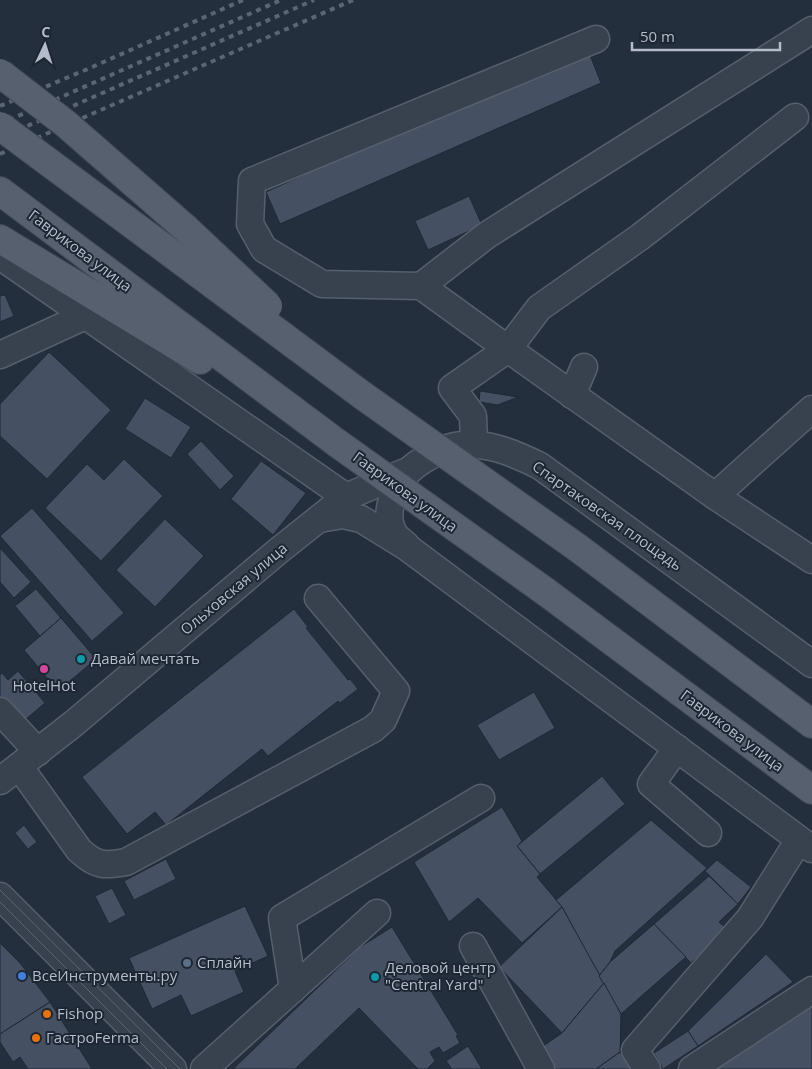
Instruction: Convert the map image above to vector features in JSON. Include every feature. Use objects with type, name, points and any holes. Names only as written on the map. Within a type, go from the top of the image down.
[{"type":"main road","points":[[0,73],[66,124],[184,227],[362,395]]},
{"type":"main road","points":[[0,126],[362,395],[578,548],[812,724]]},
{"type":"main road","name":"Гаврикова улица","points":[[0,191],[337,443],[546,592],[812,790]]},
{"type":"main road","points":[[0,239],[337,443]]},
{"type":"street","points":[[421,286],[487,235],[812,30]]},
{"type":"street","points":[[596,39],[252,182],[250,224],[264,249],[322,284],[421,286],[715,496],[812,560]]},
{"type":"street","points":[[474,445],[473,416],[452,388],[508,349],[539,308],[640,237],[795,118]]},
{"type":"street","points":[[0,256],[346,497]]},
{"type":"street","points":[[0,355],[85,316]]},
{"type":"street","points":[[572,395],[584,367]]},
{"type":"street","points":[[715,496],[812,409]]},
{"type":"street","name":"Спартаковская площадь","points":[[408,548],[395,535],[389,520],[391,502],[397,488],[409,470],[438,452],[455,446],[474,445],[503,450],[540,466],[812,664]]},
{"type":"street","name":"Ольховская улица","points":[[19,766],[346,497],[409,470]]},
{"type":"street","name":"Спартаковская площадь","points":[[319,519],[343,515],[361,519],[408,548],[806,844]]},
{"type":"street","points":[[0,711],[19,766],[80,850],[90,860],[99,864],[110,865],[126,862],[373,729],[383,720],[396,691],[318,598]]},
{"type":"street","points":[[677,748],[651,784],[708,833]]},
{"type":"street","points":[[293,989],[282,918],[481,798]]},
{"type":"street","points":[[647,1069],[635,1050],[750,918],[806,844]]},
{"type":"street","points":[[0,896],[173,1069]]},
{"type":"street","points":[[204,1069],[377,913]]},
{"type":"street","points":[[473,946],[541,1069]]},
{"type":"street","points":[[692,1069],[812,990]]},
{"type":"building","points":[[586,45],[601,83],[280,224],[266,192]]},
{"type":"building","points":[[469,196],[482,225],[428,250],[415,221]]},
{"type":"building","points":[[5,295],[14,316],[0,322],[0,296]]},
{"type":"building","points":[[49,352],[111,410],[47,479],[0,436],[0,404]]},
{"type":"building","points":[[480,391],[518,397],[498,405],[479,402]]},
{"type":"building","points":[[145,398],[191,427],[171,458],[125,429]]},
{"type":"building","points":[[201,441],[234,476],[220,490],[187,454]]},
{"type":"building","points":[[124,459],[163,496],[101,561],[45,508],[87,464],[104,480]]},
{"type":"building","points":[[261,461],[306,493],[273,535],[231,499]]},
{"type":"building","points":[[32,508],[124,613],[92,641],[0,536]]},
{"type":"building","points":[[165,519],[204,556],[155,607],[116,570]]},
{"type":"building","points":[[0,548],[31,582],[14,598],[0,582]]},
{"type":"building","points":[[36,589],[61,618],[40,636],[15,606]]},
{"type":"building","points":[[294,609],[308,627],[306,628],[348,680],[350,679],[358,689],[340,703],[338,701],[268,756],[262,749],[166,825],[155,812],[127,834],[82,777]]},
{"type":"building","points":[[61,618],[96,659],[58,691],[24,650]]},
{"type":"building","points":[[18,671],[45,703],[19,725],[0,702],[0,675],[2,673],[8,680]]},
{"type":"building","points":[[534,692],[555,728],[499,760],[477,725]]},
{"type":"building","points":[[602,776],[625,804],[540,874],[517,846]]},
{"type":"building","points":[[502,807],[522,841],[517,846],[540,874],[537,877],[562,907],[522,943],[478,898],[449,922],[414,862]]},
{"type":"building","points":[[651,820],[707,868],[615,951],[610,962],[599,976],[562,907],[556,900]]},
{"type":"building","points":[[24,825],[37,842],[28,849],[15,833]]},
{"type":"building","points":[[166,859],[176,879],[134,900],[124,881]]},
{"type":"building","points":[[717,860],[751,887],[738,904],[705,871]]},
{"type":"building","points":[[709,876],[738,904],[719,922],[728,930],[691,963],[654,924]]},
{"type":"building","points":[[112,888],[126,915],[109,924],[95,896]]},
{"type":"building","points":[[245,906],[268,956],[235,971],[244,992],[191,1016],[181,995],[152,1009],[129,958]]},
{"type":"building","points":[[562,907],[604,983],[562,1033],[499,967]]},
{"type":"building","points":[[654,924],[686,957],[621,1014],[599,976],[610,962]]},
{"type":"building","name":"Деловой центр \"Central Yard\"","points":[[392,927],[458,1035],[456,1036],[460,1043],[443,1053],[439,1047],[430,1052],[435,1061],[427,1069],[418,1069],[359,1008],[295,1069],[233,1069],[360,947]]},
{"type":"building","points":[[0,943],[20,963],[50,1002],[0,1034]]},
{"type":"building","points":[[766,954],[793,982],[698,1046],[688,1031]]},
{"type":"building","points":[[604,983],[621,1014],[620,1052],[596,1069],[548,1069],[536,1051],[562,1033]]},
{"type":"building","name":"ГастроFerma","points":[[50,1002],[92,1069],[28,1069],[20,1057],[13,1062],[0,1042],[0,1034]]},
{"type":"building","points":[[812,1005],[812,1069],[703,1069]]},
{"type":"building","points":[[688,1031],[698,1046],[663,1069],[654,1053]]},
{"type":"building","points":[[468,1046],[482,1069],[452,1069],[446,1061]]},
{"type":"building","points":[[620,1052],[632,1069],[596,1069]]},
{"type":"tram line","points":[[0,890],[180,1069]]},
{"type":"tram line","points":[[0,902],[167,1069]]},
{"type":"railway","points":[[0,106],[243,0]]},
{"type":"railway","points":[[0,124],[281,0]]},
{"type":"railway","points":[[0,138],[314,0]]},
{"type":"railway","points":[[0,154],[353,0]]},
{"type":"place","name":"Давай мечтать","points":[[81,659]]},
{"type":"place","name":"HotelHot","points":[[44,669]]},
{"type":"place","name":"Сплайн","points":[[187,963]]},
{"type":"place","name":"ВсеИнструменты.ру","points":[[22,976]]},
{"type":"place","name":"Деловой центр \"Central Yard\"","points":[[375,977]]},
{"type":"place","name":"Fishop","points":[[47,1014]]},
{"type":"place","name":"ГастроFerma","points":[[36,1038]]}]
